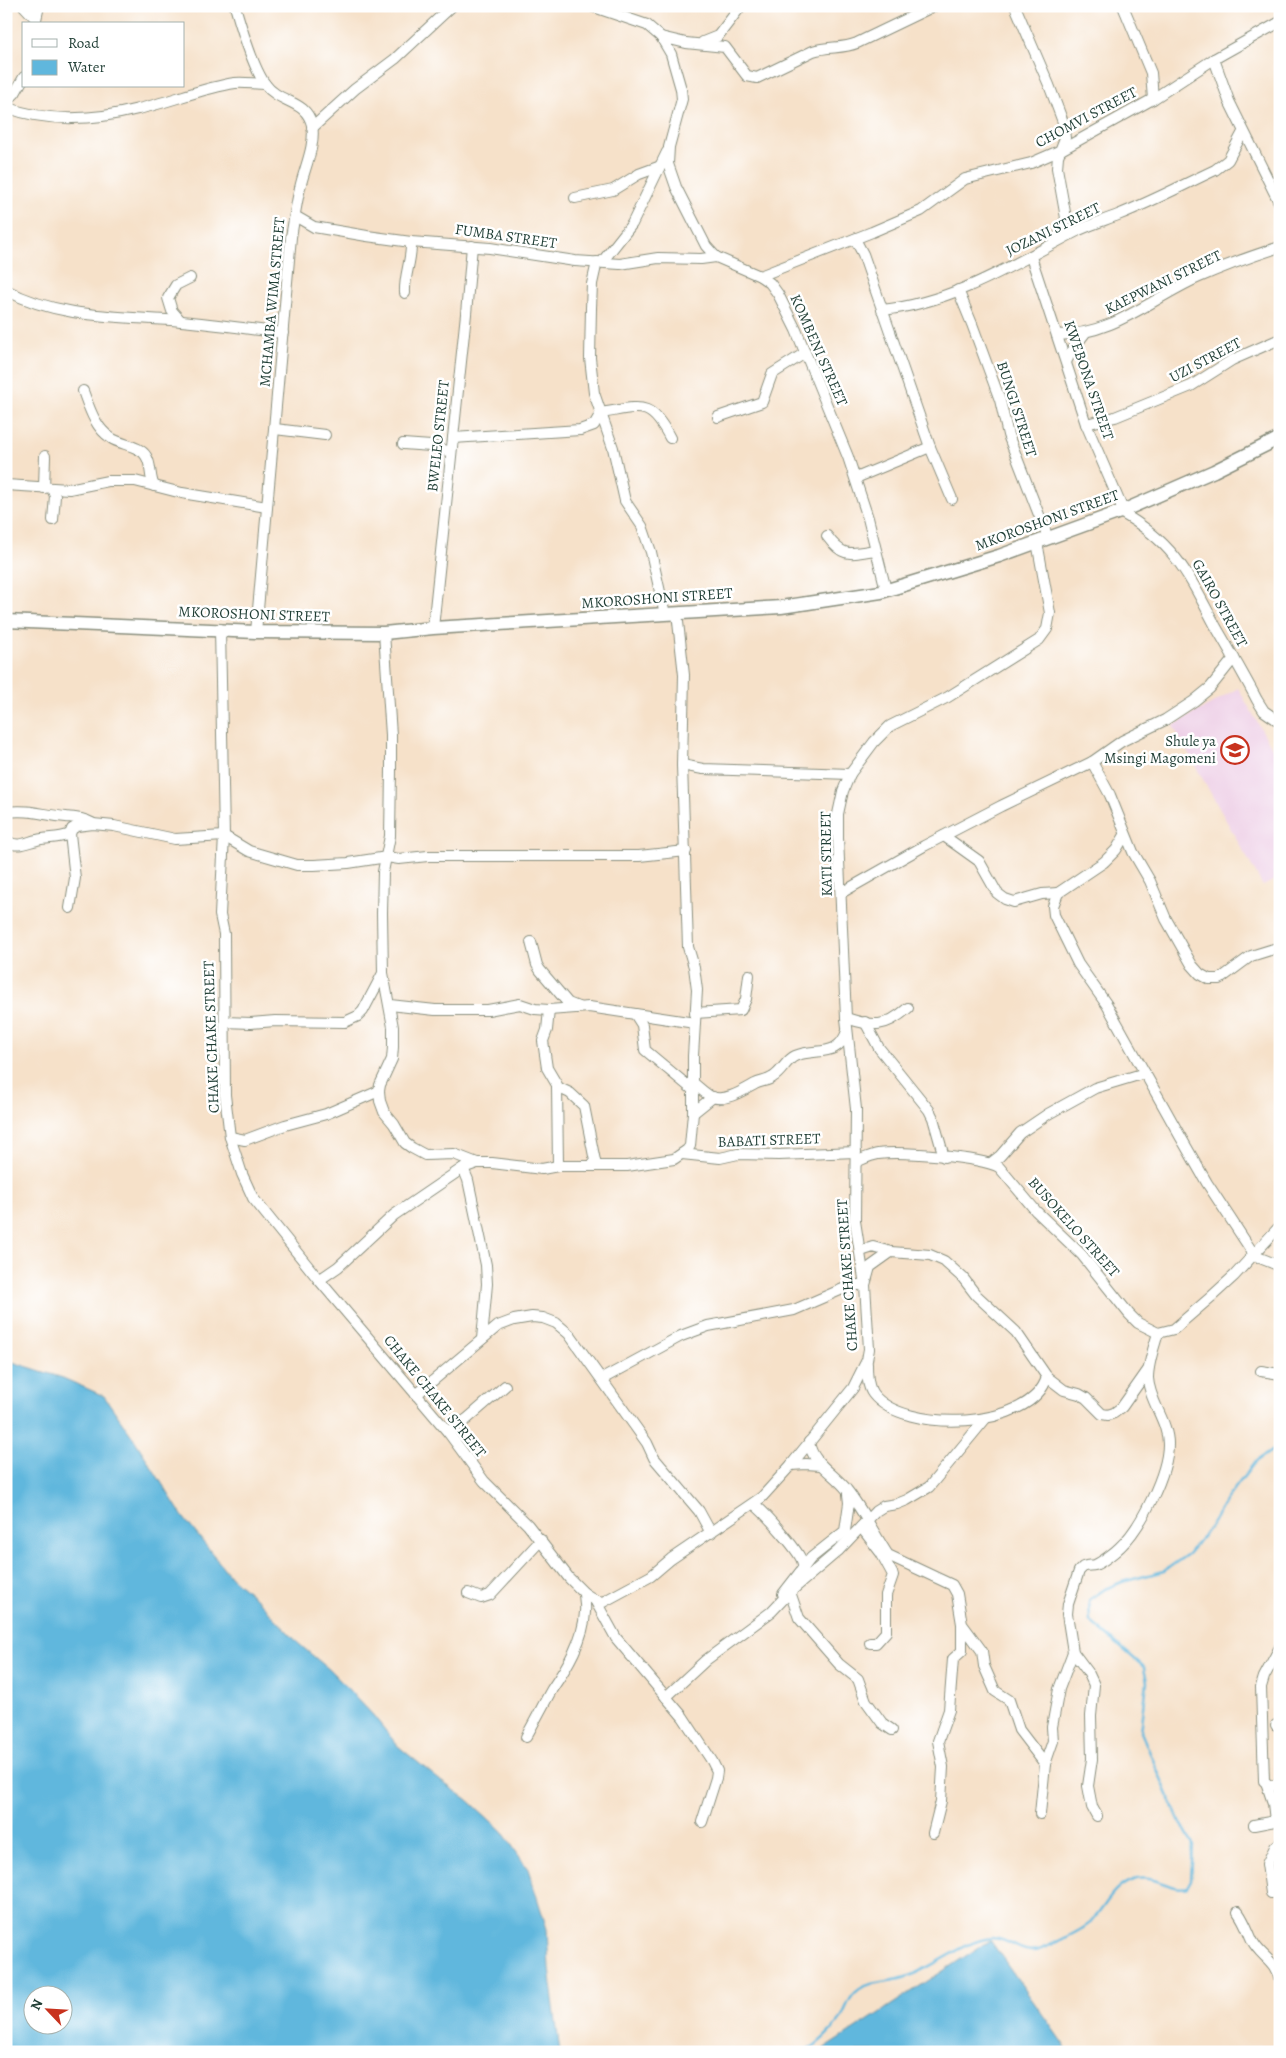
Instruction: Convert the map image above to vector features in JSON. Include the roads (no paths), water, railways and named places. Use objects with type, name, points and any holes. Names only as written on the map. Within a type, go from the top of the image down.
[{"type":"street","points":[[24,6],[36,21]]},
{"type":"street","points":[[36,21],[39,6]]},
{"type":"street","points":[[235,6],[248,45],[265,84],[274,93],[300,106],[309,115],[312,128],[355,89],[395,59],[452,6]]},
{"type":"street","points":[[591,6],[642,22],[661,37],[676,66],[682,99],[669,149],[668,164],[676,187],[706,246],[716,257]]},
{"type":"street","points":[[695,44],[718,36],[740,6]]},
{"type":"street","points":[[661,37],[695,44],[725,47],[747,76],[757,78],[813,51],[822,48],[846,47],[857,43],[934,6]]},
{"type":"street","points":[[1015,6],[1050,85],[1063,122],[1065,138],[1056,162],[1066,218],[1056,242]]},
{"type":"street","points":[[1123,6],[1151,73],[1153,99]]},
{"type":"street","name":"CHOMVI STREET","points":[[760,276],[921,211],[965,179],[1031,163],[1061,150],[1153,99],[1214,59],[1280,22]]},
{"type":"street","points":[[1214,59],[1229,101],[1280,204]]},
{"type":"street","points":[[6,102],[15,93],[22,81]]},
{"type":"street","points":[[6,107],[24,114],[48,117],[81,118],[109,116],[215,87],[236,83],[265,84]]},
{"type":"street","name":"MCHAMBA WIMA STREET","points":[[256,632],[295,216],[299,190],[312,142],[312,128]]},
{"type":"street","name":"JOZANI STREET","points":[[882,310],[903,308],[958,290],[1031,257],[1081,229],[1119,215],[1215,170],[1228,160],[1244,132]]},
{"type":"street","points":[[319,1280],[338,1268],[394,1215],[433,1191],[463,1168],[477,1163],[542,1169],[558,1166],[627,1166],[667,1160],[682,1154],[690,1146],[693,1113],[697,990],[694,967],[688,947],[682,765],[684,675],[671,613],[651,552],[642,526],[625,501],[613,448],[594,393],[590,358],[592,293],[599,262],[632,224],[669,149]]},
{"type":"street","points":[[575,198],[614,190],[639,174],[660,166]]},
{"type":"street","name":"FUMBA STREET","points":[[295,216],[314,227],[411,242],[523,252],[575,262],[620,264],[658,258],[701,259],[716,257]]},
{"type":"street","points":[[855,239],[863,254],[930,447],[952,499]]},
{"type":"street","points":[[406,293],[405,278],[411,256],[411,242]]},
{"type":"street","name":"BWELEO STREET","points":[[433,628],[472,246]]},
{"type":"street","name":"KAEPWANI STREET","points":[[1057,335],[1085,333],[1115,324],[1197,278],[1280,247]]},
{"type":"street","name":"KOMBENI STREET","points":[[716,257],[760,276],[770,283],[778,294],[796,330],[856,478],[886,590]]},
{"type":"street","name":"KWEBONA STREET","points":[[1031,257],[1086,424],[1122,511]]},
{"type":"street","points":[[181,321],[172,311],[168,298],[176,286],[190,278]]},
{"type":"street","points":[[6,290],[26,301],[60,310],[283,332]]},
{"type":"street","name":"BUNGI STREET","points":[[958,290],[1000,400],[1008,436],[1042,540]]},
{"type":"street","points":[[1066,362],[1072,350],[1085,333]]},
{"type":"street","name":"UZI STREET","points":[[1086,424],[1115,417],[1191,386],[1232,360],[1280,339]]},
{"type":"street","points":[[718,417],[762,402],[772,374],[805,353]]},
{"type":"street","points":[[83,391],[100,428],[118,442],[137,449],[146,455],[154,486]]},
{"type":"street","points":[[601,413],[634,408],[650,410],[656,414],[670,438]]},
{"type":"street","points":[[453,438],[580,430],[594,425],[601,413]]},
{"type":"street","points":[[275,429],[325,435]]},
{"type":"street","name":"MKOROSHONI STREET","points":[[6,621],[256,632],[384,633],[433,628],[781,607],[886,590],[1042,540],[1122,511],[1214,471],[1280,438]]},
{"type":"street","points":[[403,444],[431,446],[451,452]]},
{"type":"street","points":[[856,478],[930,447]]},
{"type":"street","points":[[45,456],[53,491],[53,520]]},
{"type":"street","points":[[6,485],[53,491],[125,480],[182,493],[235,500],[267,507]]},
{"type":"street","name":"GAIRO STREET","points":[[1122,511],[1157,538],[1179,560],[1193,581],[1264,711],[1280,722]]},
{"type":"street","points":[[828,536],[841,552],[853,554],[875,550]]},
{"type":"street","name":"KATI STREET","points":[[856,1157],[856,1110],[846,1018],[838,814],[843,791],[850,774],[864,753],[890,726],[948,697],[1040,640],[1047,629],[1050,613],[1042,540]]},
{"type":"street","name":"CHAKE CHAKE STREET","points":[[220,629],[224,836],[220,915],[224,934],[224,1095],[230,1137],[242,1174],[254,1198],[319,1280],[448,1432],[484,1481],[499,1498],[517,1512],[541,1540],[559,1567],[584,1592],[595,1600],[607,1601],[651,1576],[671,1559],[711,1533],[734,1515],[754,1504],[791,1465],[854,1388],[867,1360],[869,1349],[865,1285],[855,1221],[856,1157]]},
{"type":"street","points":[[384,633],[391,735],[391,821],[382,897],[384,973],[393,1027],[392,1059],[378,1091],[384,1112],[394,1124],[405,1143],[426,1155],[454,1154],[477,1163]]},
{"type":"street","points":[[841,893],[1001,806],[1092,762],[1122,742],[1146,731],[1194,701],[1210,688],[1234,658]]},
{"type":"street","points":[[1092,762],[1110,796],[1125,835],[1150,881],[1170,925],[1192,965],[1200,974],[1209,979],[1220,978],[1251,956],[1280,947]]},
{"type":"street","points":[[682,765],[703,769],[850,774]]},
{"type":"street","points":[[6,812],[40,812],[82,819],[93,824]]},
{"type":"street","points":[[8,842],[14,845],[59,838],[70,834],[75,827],[93,824],[114,826],[175,839],[224,836],[249,851],[297,865],[314,866],[387,857],[399,859],[428,856],[639,856],[686,850]]},
{"type":"street","points":[[70,834],[75,878],[70,908]]},
{"type":"street","points":[[944,836],[979,861],[997,893],[1005,899],[1014,902],[1042,894],[1058,893],[1104,862],[1116,850],[1125,835]]},
{"type":"street","points":[[1058,893],[1053,906],[1054,915],[1078,964],[1107,1005],[1207,1184],[1253,1253],[1280,1266]]},
{"type":"street","points":[[531,942],[540,970],[568,1003],[578,1008]]},
{"type":"street","points":[[225,1022],[346,1022],[363,1011],[384,973]]},
{"type":"street","points":[[390,1005],[435,1010],[474,1011],[520,1004],[535,1009],[549,1010],[589,1007],[635,1014],[695,1018],[741,1010],[746,999],[749,975]]},
{"type":"street","points":[[846,1018],[879,1025],[890,1022],[908,1008]]},
{"type":"street","points":[[549,1010],[547,1030],[542,1041],[547,1068],[555,1079],[557,1087],[558,1166]]},
{"type":"street","points":[[635,1014],[642,1026],[645,1050],[693,1086],[713,1097],[740,1093],[758,1082],[773,1077],[793,1057],[804,1053],[835,1048],[844,1040],[847,1030]]},
{"type":"street","points":[[865,1022],[879,1048],[930,1110],[934,1118],[944,1157]]},
{"type":"street","points":[[856,1157],[876,1154],[944,1157],[991,1163],[1000,1156],[1020,1133],[1048,1114],[1095,1088],[1145,1073]]},
{"type":"street","points":[[557,1087],[570,1093],[584,1106],[596,1166]]},
{"type":"street","points":[[230,1137],[245,1140],[285,1125],[326,1114],[378,1091]]},
{"type":"street","points":[[693,1113],[713,1097]]},
{"type":"street","name":"BABATI STREET","points":[[682,1154],[720,1158],[738,1154],[856,1157]]},
{"type":"street","name":"BUSOKELO STREET","points":[[991,1163],[1003,1170],[1036,1211],[1082,1254],[1129,1314],[1138,1323],[1158,1333]]},
{"type":"street","points":[[463,1168],[468,1180],[486,1265],[487,1284],[482,1339]]},
{"type":"street","points":[[1097,1816],[1092,1806],[1088,1786],[1092,1760],[1094,1685],[1088,1672],[1073,1652],[1067,1614],[1068,1604],[1079,1572],[1083,1566],[1095,1565],[1120,1547],[1130,1536],[1158,1485],[1166,1462],[1167,1430],[1149,1381],[1149,1369],[1158,1333],[1168,1332],[1178,1325],[1234,1276],[1253,1253],[1280,1226]]},
{"type":"street","points":[[861,1251],[873,1247],[891,1252],[930,1255],[950,1266],[963,1278],[976,1295],[1016,1332],[1047,1377],[1064,1390],[1079,1394],[1102,1414],[1114,1413],[1127,1402],[1149,1369]]},
{"type":"street","points":[[602,1379],[681,1336],[708,1326],[794,1310],[852,1285],[865,1285],[870,1267],[880,1258],[891,1252]]},
{"type":"street","points":[[416,1395],[459,1361],[498,1326],[514,1320],[532,1317],[556,1323],[569,1334],[602,1379],[647,1443],[654,1458],[700,1511],[711,1533]]},
{"type":"street","points":[[867,1360],[867,1374],[873,1395],[896,1410],[915,1417],[939,1421],[986,1418],[1005,1413],[1029,1401],[1043,1386],[1047,1377]]},
{"type":"street","points":[[1261,1371],[1280,1374]]},
{"type":"street","points":[[448,1432],[467,1419],[505,1386]]},
{"type":"street","points":[[666,1697],[706,1660],[776,1607],[882,1507],[897,1504],[929,1487],[986,1418]]},
{"type":"street","points":[[809,1442],[814,1458],[831,1472],[847,1490],[864,1524],[885,1554],[893,1575],[886,1595],[886,1632],[880,1640],[870,1643]]},
{"type":"street","points":[[791,1465],[821,1465]]},
{"type":"street","points":[[776,1607],[803,1565],[824,1546],[845,1531],[849,1503],[847,1490]]},
{"type":"street","points":[[754,1504],[767,1516],[798,1553],[803,1565]]},
{"type":"street","points":[[468,1593],[481,1598],[490,1595],[541,1540]]},
{"type":"street","points":[[885,1554],[932,1577],[950,1583],[957,1594],[962,1624],[962,1651],[953,1659],[949,1710],[938,1741],[943,1767],[943,1784],[938,1818],[933,1833]]},
{"type":"street","points":[[526,1737],[553,1689],[563,1676],[575,1648],[584,1619],[584,1592]]},
{"type":"street","points":[[790,1592],[798,1618],[840,1664],[858,1679],[866,1701],[882,1723],[892,1730]]},
{"type":"street","points":[[595,1600],[616,1638],[683,1718],[716,1771],[702,1822]]},
{"type":"street","points":[[962,1624],[982,1651],[984,1666],[995,1691],[1009,1700],[1019,1730],[1045,1764]]},
{"type":"street","points":[[1254,1825],[1278,1822],[1262,1772],[1261,1687],[1264,1677],[1280,1647]]},
{"type":"street","points":[[1040,1814],[1045,1764],[1053,1741],[1052,1726],[1059,1689],[1073,1652]]},
{"type":"street","points":[[1267,1785],[1280,1784]]},
{"type":"street","points":[[1271,1893],[1268,1864],[1275,1847],[1280,1843]]},
{"type":"street","points":[[1238,1912],[1248,1927],[1255,1944],[1276,1967],[1280,1982]]},
{"type":"water","points":[[6,1360],[63,1378],[104,1396],[134,1439],[183,1517],[231,1577],[261,1603],[299,1644],[330,1670],[372,1714],[398,1746],[442,1782],[467,1799],[502,1831],[528,1869],[547,1929],[549,1969],[560,2052],[6,2052]]},
{"type":"water","points":[[990,1940],[1069,2052],[820,2052]]},
{"type":"waterway","points":[[805,2052],[832,2030],[841,2018],[853,1995],[867,1985],[900,1979],[917,1973],[959,1949],[980,1940],[991,1938],[1004,1940],[1028,1951],[1041,1949],[1068,1937],[1088,1925],[1114,1893],[1133,1880],[1141,1878],[1155,1880],[1175,1887],[1187,1887],[1191,1880],[1193,1844],[1178,1818],[1141,1732],[1147,1682],[1144,1667],[1090,1621],[1089,1600],[1105,1589],[1122,1582],[1164,1571],[1188,1554],[1210,1527],[1229,1496],[1255,1462],[1280,1445]]},
{"type":"place","name":"Shule ya Msingi Magomeni","points":[[1235,750]]}]
